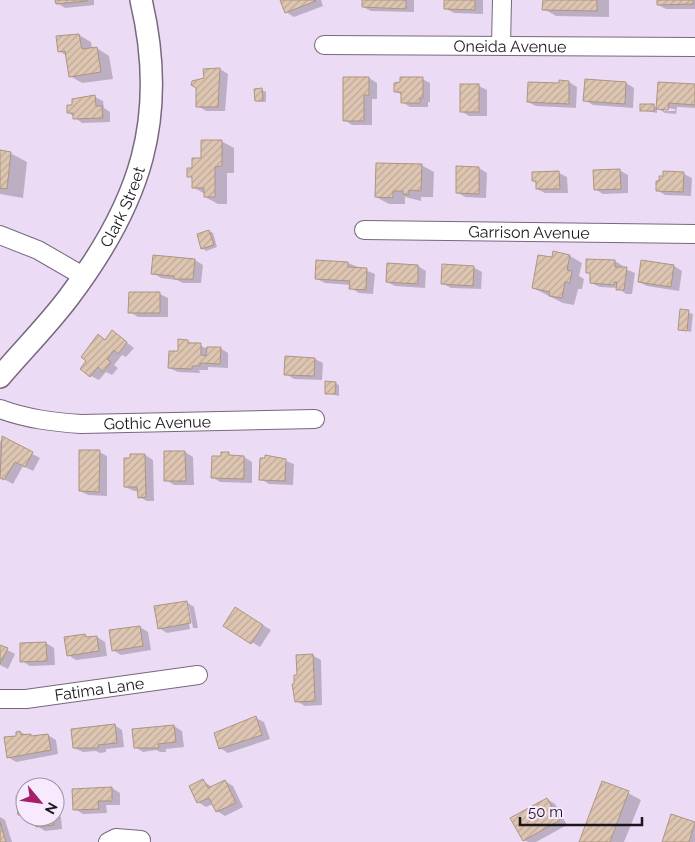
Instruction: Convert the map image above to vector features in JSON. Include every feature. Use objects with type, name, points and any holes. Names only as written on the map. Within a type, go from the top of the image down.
[{"type":"street","name":"Clark Street","points":[[0,378],[68,298],[105,246],[122,215],[147,142],[151,81],[147,25],[141,0]]},
{"type":"street","points":[[501,46],[502,0]]},
{"type":"street","name":"Oneida Avenue","points":[[324,45],[695,47]]},
{"type":"street","name":"Garrison Avenue","points":[[364,230],[695,234]]},
{"type":"street","points":[[0,235],[38,250],[83,276]]},
{"type":"street","name":"Gothic Avenue","points":[[0,409],[20,416],[81,424],[315,419]]},
{"type":"street","name":"Fatima Lane","points":[[0,699],[26,699],[198,675]]},
{"type":"street","points":[[108,842],[116,838],[142,840]]},
{"type":"building","points":[[55,0],[87,0],[87,1],[56,4]]},
{"type":"building","points":[[280,0],[315,0],[316,1],[285,13]]},
{"type":"building","points":[[362,0],[406,0],[406,9],[362,7]]},
{"type":"building","points":[[444,0],[475,0],[475,10],[444,9]]},
{"type":"building","points":[[543,0],[597,0],[597,11],[542,10]]},
{"type":"building","points":[[657,0],[693,0],[693,4],[657,5]]},
{"type":"building","points":[[79,34],[82,49],[97,47],[101,72],[69,77],[65,51],[58,52],[56,36]]},
{"type":"building","points":[[220,68],[218,107],[196,107],[196,88],[191,85],[192,81],[204,78],[203,69]]},
{"type":"building","points":[[343,77],[369,77],[369,95],[364,95],[364,121],[343,121]]},
{"type":"building","points":[[400,77],[423,77],[423,98],[420,98],[420,103],[401,103],[401,92],[394,92],[394,83],[400,82]]},
{"type":"building","points":[[585,79],[626,82],[625,104],[583,101]]},
{"type":"building","points":[[559,80],[569,81],[569,104],[527,102],[528,82],[559,83]]},
{"type":"building","points":[[658,82],[695,84],[695,105],[669,103],[668,110],[656,109]]},
{"type":"building","points":[[460,84],[479,84],[479,112],[460,112]]},
{"type":"building","points":[[262,88],[263,101],[255,101],[254,89]]},
{"type":"building","points":[[95,95],[96,106],[102,106],[103,118],[73,119],[73,113],[67,113],[67,105],[72,105],[72,99]]},
{"type":"building","points":[[640,104],[654,104],[654,111],[640,111]]},
{"type":"building","points":[[201,140],[222,140],[222,166],[215,167],[215,197],[204,197],[204,188],[192,188],[192,177],[187,177],[187,168],[192,168],[192,158],[201,158]]},
{"type":"building","points":[[0,150],[11,152],[7,189],[0,188]]},
{"type":"building","points":[[376,163],[422,164],[421,191],[409,190],[409,195],[403,194],[403,191],[393,191],[393,198],[375,197]]},
{"type":"building","points":[[456,166],[479,167],[479,194],[456,193]]},
{"type":"building","points":[[620,169],[621,189],[594,190],[593,170]]},
{"type":"building","points":[[559,171],[560,189],[536,189],[536,181],[532,181],[532,172]]},
{"type":"building","points":[[663,171],[684,172],[683,192],[656,191],[656,181],[659,181],[659,176],[663,176]]},
{"type":"building","points":[[209,230],[214,245],[201,249],[197,234]]},
{"type":"building","points":[[553,251],[570,255],[567,270],[572,271],[570,283],[565,282],[562,298],[549,296],[550,292],[532,288],[538,255],[552,257]]},
{"type":"building","points":[[153,255],[195,259],[193,279],[174,279],[174,276],[151,274]]},
{"type":"building","points":[[586,259],[615,260],[615,267],[627,267],[624,290],[616,290],[617,282],[614,282],[614,285],[590,283],[590,273],[586,273]]},
{"type":"building","points":[[316,260],[348,262],[348,267],[367,268],[366,290],[349,289],[350,281],[315,279]]},
{"type":"building","points":[[641,260],[674,265],[671,287],[638,282]]},
{"type":"building","points":[[387,263],[418,265],[418,284],[386,282]]},
{"type":"building","points":[[442,264],[474,266],[473,286],[441,284]]},
{"type":"building","points":[[129,292],[160,292],[160,313],[128,313]]},
{"type":"building","points":[[680,309],[689,310],[687,331],[678,330]]},
{"type":"building","points":[[112,330],[127,342],[118,354],[114,350],[107,359],[111,362],[103,372],[98,367],[90,377],[80,369],[86,361],[81,357],[98,334],[105,340]]},
{"type":"building","points":[[178,339],[188,340],[188,343],[201,343],[201,355],[206,356],[207,347],[221,347],[220,364],[200,363],[200,366],[192,366],[192,369],[168,368],[169,351],[178,351]]},
{"type":"building","points":[[285,356],[315,358],[314,376],[284,375]]},
{"type":"building","points":[[325,381],[336,382],[335,394],[325,394]]},
{"type":"building","points":[[2,436],[33,452],[25,467],[15,462],[4,480],[0,478]]},
{"type":"building","points":[[79,450],[100,450],[99,492],[79,491]]},
{"type":"building","points":[[164,451],[185,451],[186,481],[164,481]]},
{"type":"building","points":[[221,452],[229,452],[229,455],[244,456],[244,479],[211,478],[212,456],[221,456]]},
{"type":"building","points":[[130,454],[145,454],[146,497],[138,498],[137,487],[124,487],[124,458],[130,458]]},
{"type":"building","points":[[265,455],[286,459],[285,481],[259,480],[260,458],[265,458]]},
{"type":"building","points":[[187,601],[191,623],[158,629],[154,606]]},
{"type":"building","points":[[235,607],[263,625],[251,644],[223,626]]},
{"type":"building","points":[[140,626],[143,646],[112,651],[109,630]]},
{"type":"building","points":[[85,634],[86,637],[97,636],[99,651],[67,656],[64,637]]},
{"type":"building","points":[[46,642],[47,661],[20,662],[20,643]]},
{"type":"building","points":[[0,645],[8,648],[0,664]]},
{"type":"building","points":[[313,654],[315,701],[295,702],[292,684],[294,684],[294,675],[297,675],[296,655]]},
{"type":"building","points":[[256,716],[262,735],[219,749],[214,733]]},
{"type":"building","points":[[115,724],[117,743],[98,745],[98,748],[73,748],[71,729]]},
{"type":"building","points":[[174,725],[176,742],[158,744],[159,748],[134,748],[132,729]]},
{"type":"building","points":[[20,731],[21,735],[48,734],[51,750],[7,758],[4,737],[16,736],[16,732]]},
{"type":"building","points":[[203,779],[208,788],[225,780],[236,803],[216,812],[209,798],[197,803],[189,786]]},
{"type":"building","points":[[602,781],[629,791],[610,842],[579,842]]},
{"type":"building","points":[[112,787],[112,801],[98,801],[99,809],[73,810],[72,789]]},
{"type":"building","points":[[547,798],[560,820],[523,841],[510,818]]},
{"type":"building","points":[[671,814],[695,822],[689,842],[662,842]]},
{"type":"building","points":[[0,822],[6,842],[0,842]]}]
